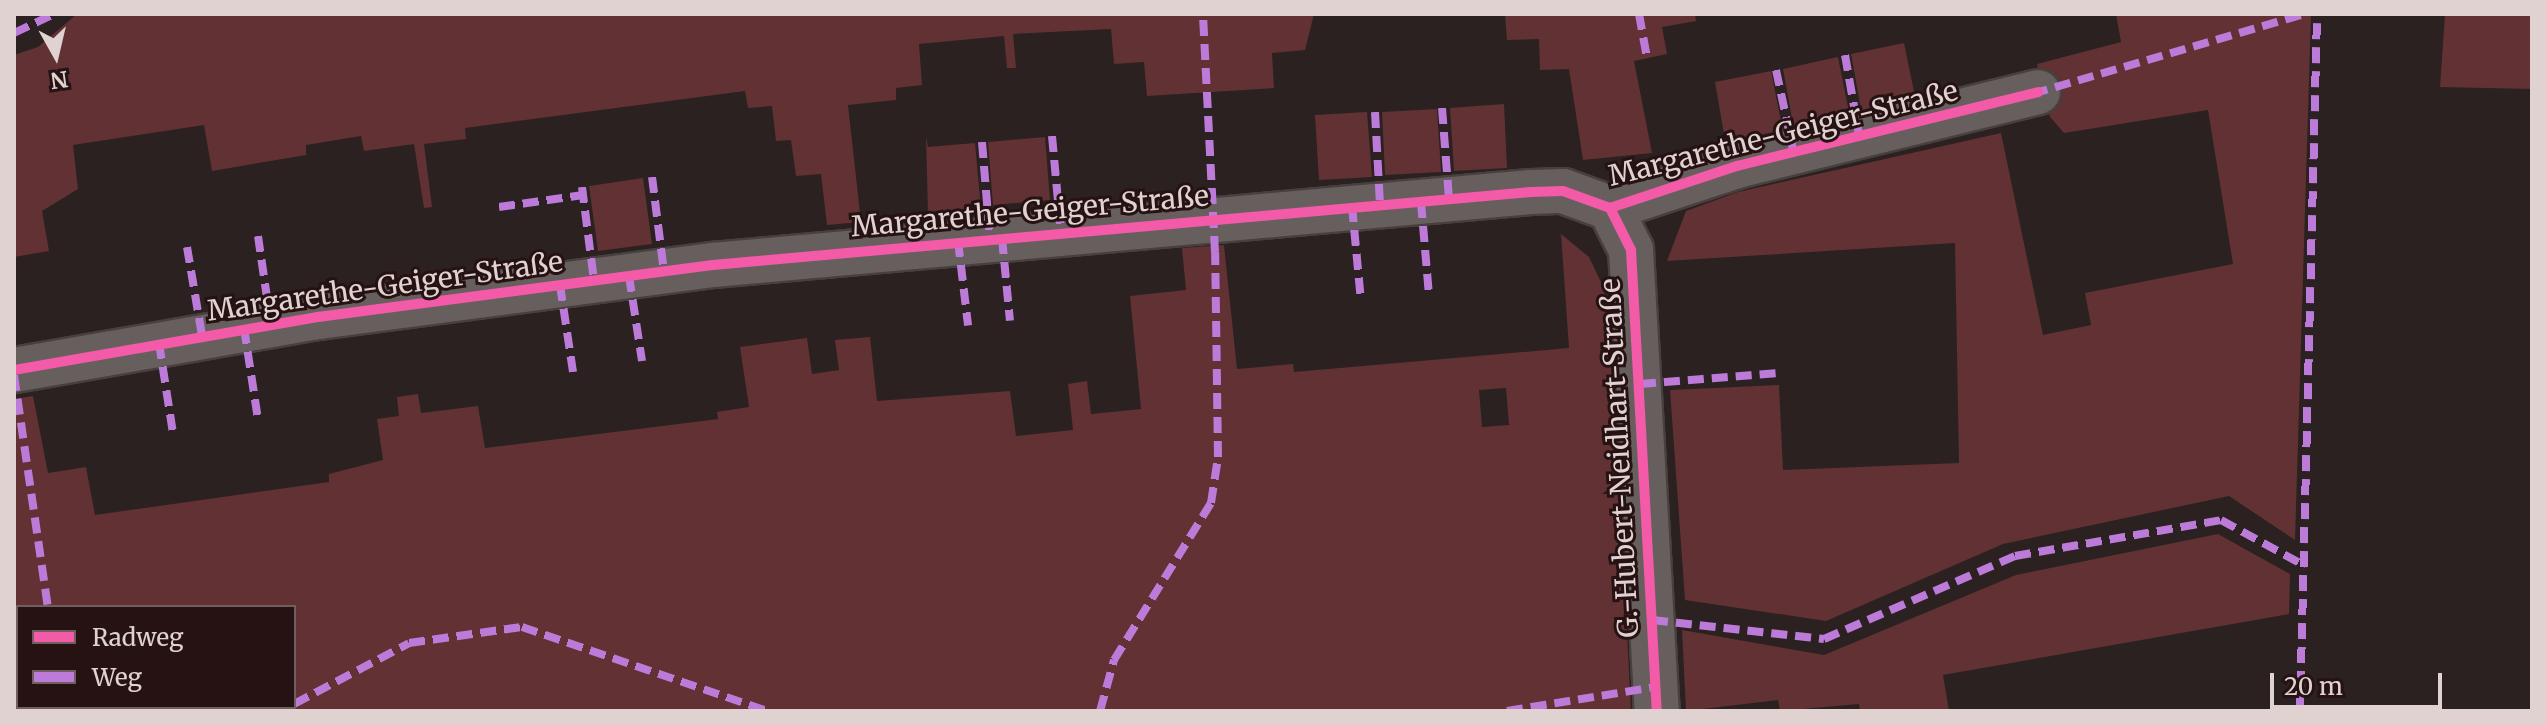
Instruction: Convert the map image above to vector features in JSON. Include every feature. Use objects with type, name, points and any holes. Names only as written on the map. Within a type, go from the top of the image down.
[{"type":"street","name":"Margarethe-Geiger-Straße","points":[[14,370],[318,317],[713,265],[1531,192],[1563,191],[1610,208],[1737,166],[2038,92]]},
{"type":"street","name":"G.-Hubert-Neidhart-Straße","points":[[1610,208],[1631,250],[1657,711]]},
{"type":"shaded area","points":[[77,14],[1314,14],[1305,50],[1272,53],[1274,88],[1147,96],[1144,62],[1114,64],[1111,29],[1013,34],[1016,68],[1007,68],[1004,36],[919,44],[922,85],[896,88],[896,100],[848,105],[861,222],[827,225],[821,174],[796,176],[791,140],[776,141],[772,106],[748,108],[745,91],[465,128],[466,139],[424,144],[432,207],[424,208],[414,144],[364,151],[361,136],[306,145],[306,155],[212,171],[204,125],[73,145],[78,189],[42,211],[49,251],[14,257],[14,55],[38,47]]},
{"type":"shaded area","points":[[1505,14],[1695,14],[1696,21],[1662,27],[1667,54],[1634,61],[1652,153],[1583,160],[1569,69],[1540,70],[1539,39],[1507,40]]},
{"type":"shaded area","points":[[2116,14],[2311,14],[2295,540],[2229,496],[2003,544],[1826,621],[1685,600],[1670,390],[1779,385],[1783,470],[1959,463],[1955,243],[1667,261],[1686,211],[1738,192],[2001,133],[2043,335],[2091,325],[2085,293],[2233,264],[2208,110],[2064,133],[2050,117],[2037,64],[2121,42]]},
{"type":"shaded area","points":[[2445,14],[2532,14],[2532,89],[2440,87]]},
{"type":"shaded area","points":[[1904,43],[1916,101],[1862,115],[1851,54]]},
{"type":"shaded area","points":[[1838,57],[1850,117],[1794,129],[1783,69]]},
{"type":"shaded area","points":[[1771,71],[1783,131],[1725,140],[1715,82]]},
{"type":"shaded area","points":[[1504,104],[1507,168],[1454,171],[1450,108]]},
{"type":"shaded area","points":[[1437,109],[1441,172],[1385,175],[1382,112]]},
{"type":"shaded area","points":[[1367,112],[1372,177],[1319,180],[1315,115]]},
{"type":"shaded area","points":[[926,137],[928,147],[975,143],[981,210],[928,214]]},
{"type":"shaded area","points":[[1045,137],[1050,200],[993,205],[988,142]]},
{"type":"shaded area","points":[[643,178],[652,244],[598,251],[589,186]]},
{"type":"shaded area","points":[[1561,234],[1589,257],[1610,301],[1631,711],[14,711],[14,399],[33,396],[48,473],[86,467],[95,515],[329,482],[329,474],[383,460],[377,419],[399,416],[397,397],[418,394],[421,413],[478,406],[485,448],[718,419],[717,412],[749,407],[740,347],[807,338],[812,374],[839,370],[835,340],[870,337],[877,401],[1010,391],[1016,436],[1073,430],[1068,384],[1087,381],[1091,414],[1141,409],[1130,296],[1186,290],[1182,248],[1224,245],[1237,369],[1293,364],[1294,372],[1569,348]],"holes":[[[1506,388],[1509,425],[1482,427],[1479,390]]]},
{"type":"shaded area","points":[[2218,534],[2290,574],[2289,614],[1943,675],[1949,711],[1860,711],[1859,704],[1780,711],[1778,700],[1686,711],[1682,630],[1824,655],[2016,575]]},
{"type":"marked path","points":[[14,33],[54,14]]},
{"type":"marked path","points":[[1100,711],[1114,660],[1211,503],[1218,457],[1215,252],[1203,14]]},
{"type":"marked path","points":[[1639,14],[1647,58]]},
{"type":"marked path","points":[[2032,94],[2304,14]]},
{"type":"marked path","points":[[2300,711],[2317,14]]},
{"type":"marked path","points":[[1845,55],[1860,140]]},
{"type":"marked path","points":[[1776,70],[1794,154]]},
{"type":"marked path","points":[[1442,108],[1449,199]]},
{"type":"marked path","points":[[1375,112],[1380,204]]},
{"type":"marked path","points":[[1052,136],[1061,233]]},
{"type":"marked path","points":[[982,142],[990,239]]},
{"type":"marked path","points":[[652,177],[664,272]]},
{"type":"marked path","points":[[582,187],[594,281]]},
{"type":"marked path","points":[[499,207],[583,195]]},
{"type":"marked path","points":[[1421,202],[1429,295]]},
{"type":"marked path","points":[[1352,206],[1361,301]]},
{"type":"marked path","points":[[258,236],[271,325]]},
{"type":"marked path","points":[[1002,238],[1010,321]]},
{"type":"marked path","points":[[958,241],[968,325]]},
{"type":"marked path","points":[[187,247],[202,336]]},
{"type":"marked path","points":[[629,276],[642,361]]},
{"type":"marked path","points":[[560,285],[573,372]]},
{"type":"marked path","points":[[244,328],[258,419]]},
{"type":"marked path","points":[[159,343],[173,433]]},
{"type":"marked path","points":[[1640,384],[1779,373]]},
{"type":"marked path","points":[[14,375],[48,605]]},
{"type":"marked path","points":[[1652,620],[1824,639],[2015,556],[2221,520],[2305,566]]},
{"type":"marked path","points":[[296,703],[409,643],[522,627],[768,711]]},
{"type":"marked path","points":[[1507,711],[1656,687]]},
{"type":"cycle path","points":[[14,370],[318,317],[713,265],[1531,192],[1563,191],[1610,208],[1737,166],[2038,92]]},
{"type":"cycle path","points":[[1610,208],[1631,250],[1657,711]]}]
